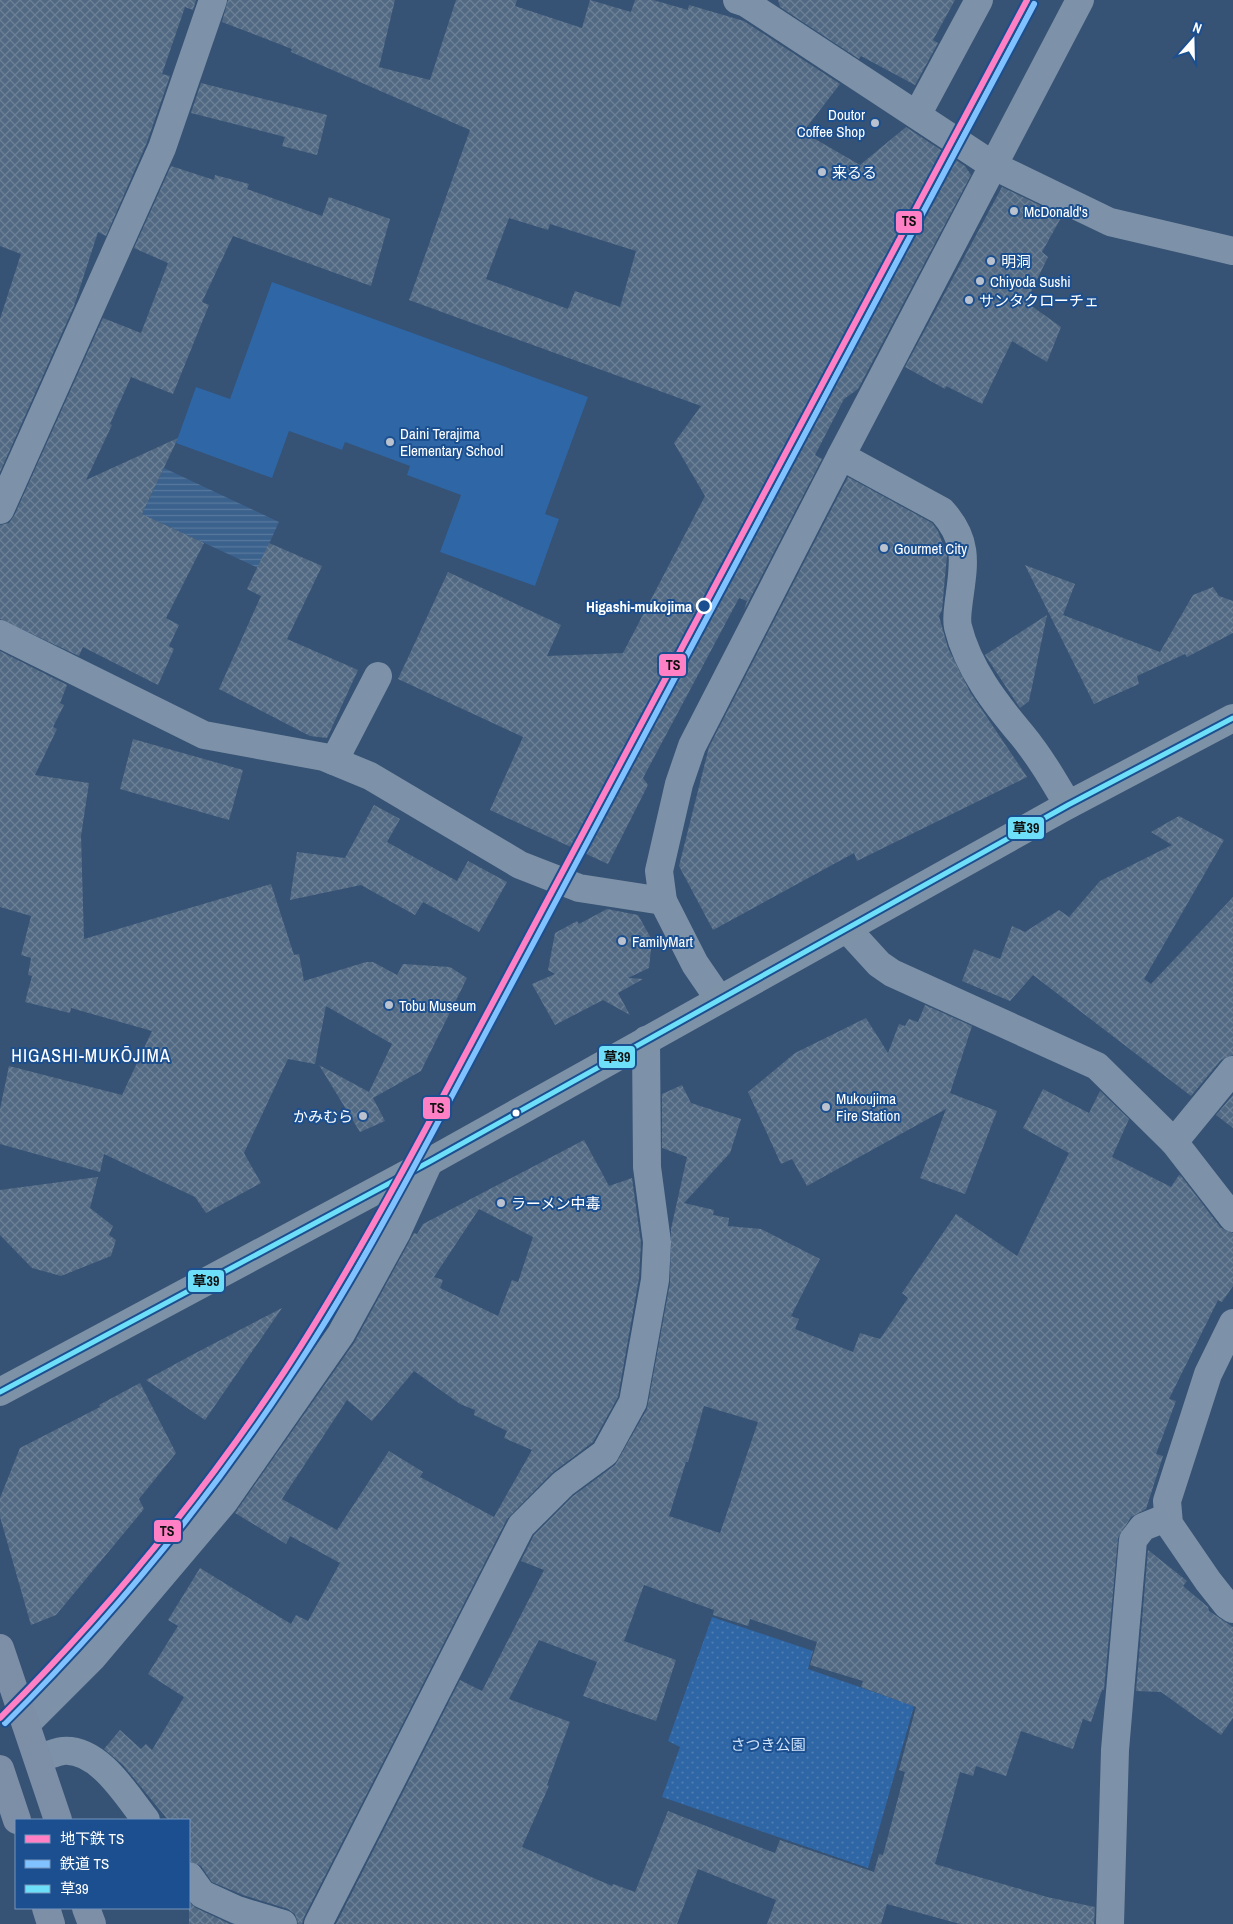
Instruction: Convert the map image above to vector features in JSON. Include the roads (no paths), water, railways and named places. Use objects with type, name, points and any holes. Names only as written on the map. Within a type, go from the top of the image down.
[{"type":"highway","points":[[0,1392],[429,1162],[1068,805],[1233,718]]},
{"type":"main road","points":[[0,1648],[58,1819]]},
{"type":"main road","points":[[2,1782],[17,1819]]},
{"type":"main road","points":[[46,1909],[51,1924]]},
{"type":"main road","points":[[86,1909],[92,1924]]},
{"type":"street","points":[[0,510],[162,148],[213,0]]},
{"type":"street","points":[[737,0],[766,7],[917,115],[994,166],[1110,222],[1233,251]]},
{"type":"street","points":[[917,115],[979,0]]},
{"type":"street","points":[[719,999],[695,964],[663,901],[660,871],[679,784],[692,746],[841,456],[1080,0]]},
{"type":"street","points":[[841,456],[942,512],[952,522],[959,535],[964,561],[957,614],[957,626],[961,637],[979,679],[1050,773],[1068,805]]},
{"type":"street","points":[[0,634],[204,735],[324,757],[370,776],[520,865],[580,888],[663,901]]},
{"type":"street","points":[[334,761],[378,676]]},
{"type":"street","points":[[847,929],[879,964],[892,973],[1097,1066],[1174,1142],[1233,1218]]},
{"type":"street","points":[[318,1924],[521,1526],[564,1484],[605,1453],[633,1402],[655,1280],[656,1242],[647,1167],[646,1040]]},
{"type":"street","points":[[1174,1142],[1233,1070]]},
{"type":"street","points":[[26,1724],[93,1656],[224,1502],[341,1334],[397,1232],[429,1162]]},
{"type":"street","points":[[1233,1323],[1208,1374],[1167,1501],[1169,1524],[1208,1582],[1227,1605],[1233,1609]]},
{"type":"street","points":[[1110,1924],[1115,1750],[1133,1540],[1143,1527],[1168,1518]]},
{"type":"street","points":[[38,1759],[64,1751],[86,1755],[116,1780],[145,1819]]},
{"type":"street","points":[[190,1877],[202,1894],[237,1910],[283,1924]]},
{"type":"metro line","name":"TS","points":[[0,1718],[115,1595],[186,1508],[220,1464],[284,1372],[340,1282],[426,1128],[1027,0]]},
{"type":"rail line","name":"TS","points":[[5,1723],[83,1642],[192,1513],[258,1423],[310,1346],[347,1286],[433,1131],[1034,4]]},
{"type":"place","name":"Doutor Coffee Shop","points":[[875,123]]},
{"type":"place","name":"来るる","points":[[822,172]]},
{"type":"place","name":"McDonald's","points":[[1014,211]]},
{"type":"place","name":"明洞","points":[[991,261]]},
{"type":"place","name":"Chiyoda Sushi","points":[[980,281]]},
{"type":"place","name":"サンタクローチェ","points":[[969,300]]},
{"type":"place","name":"Daini Terajima Elementary School","points":[[390,442]]},
{"type":"place","name":"Gourmet City","points":[[884,548]]},
{"type":"place","name":"Higashi-mukojima","points":[[704,606]]},
{"type":"place","name":"FamilyMart","points":[[622,941]]},
{"type":"place","name":"Tobu Museum","points":[[389,1005]]},
{"type":"place","name":"Mukoujima Fire Station","points":[[826,1107]]},
{"type":"place","name":"かみむら","points":[[363,1116]]},
{"type":"place","name":"ラーメン中毒","points":[[501,1203]]},
{"type":"district","name":"HIGASHI-MUKŌJIMA","points":[[91,1055]]},
{"type":"park label","name":"さつき公園","points":[[768,1744]]}]
